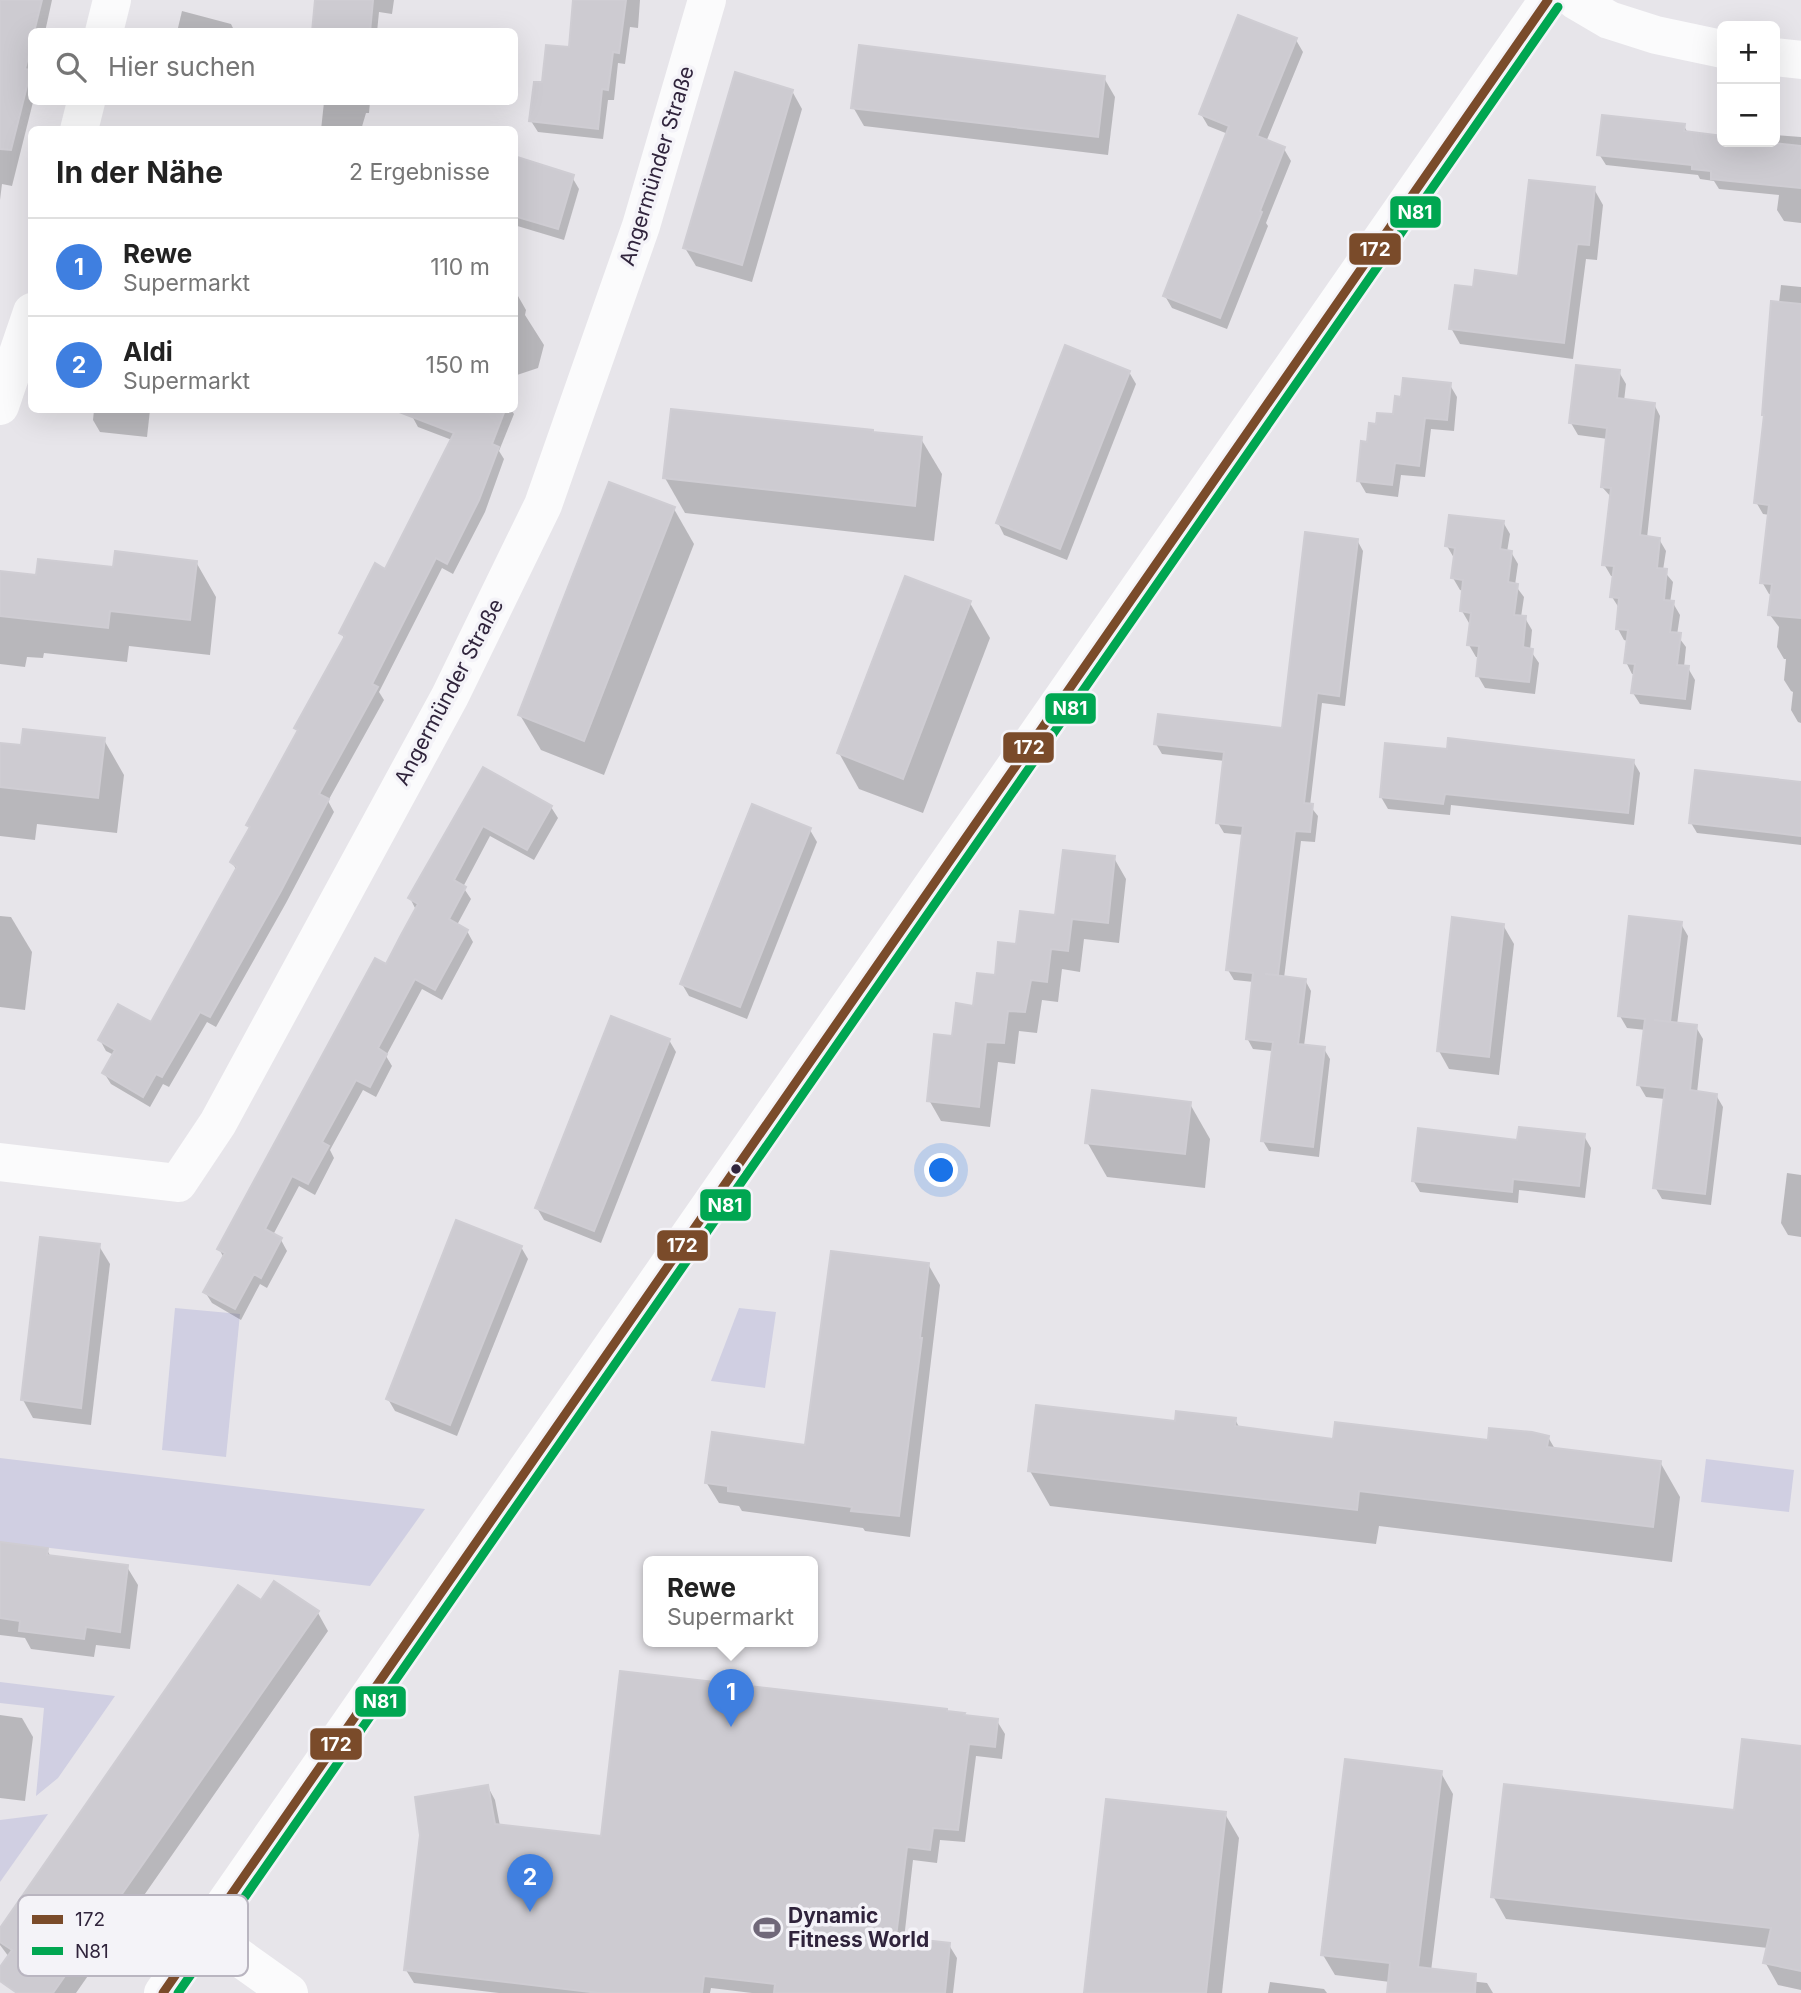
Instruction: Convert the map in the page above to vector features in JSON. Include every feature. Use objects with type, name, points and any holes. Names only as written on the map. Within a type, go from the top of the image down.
[{"type":"street","points":[[105,28],[112,0]]},
{"type":"street","name":"Angermünder Straße","points":[[0,1162],[178,1183],[218,1123],[450,696],[542,505],[641,226],[707,0]]},
{"type":"street","points":[[231,1895],[1548,0]]},
{"type":"street","points":[[1575,0],[1609,20],[1657,36],[1717,48]]},
{"type":"street","points":[[1780,58],[1801,60]]},
{"type":"street","points":[[80,126],[85,105]]},
{"type":"street","points":[[0,406],[28,324]]},
{"type":"street","points":[[248,1964],[289,1993]]},
{"type":"street","points":[[163,1993],[175,1976]]},
{"type":"shaded area","points":[[175,1308],[240,1314],[226,1457],[162,1450]]},
{"type":"shaded area","points":[[739,1308],[776,1312],[765,1388],[711,1381]]},
{"type":"shaded area","points":[[0,1458],[425,1509],[370,1586],[0,1542]]},
{"type":"shaded area","points":[[1706,1459],[1794,1470],[1789,1512],[1701,1502]]},
{"type":"shaded area","points":[[0,1682],[115,1696],[58,1778],[36,1796],[44,1708],[0,1703]]},
{"type":"shaded area","points":[[48,1814],[0,1882],[0,1820]]},
{"type":"building","points":[[0,0],[42,0],[35,28],[28,28],[28,58],[25,69],[28,70],[28,82],[11,150],[0,149]]},
{"type":"building","points":[[315,0],[373,0],[370,28],[312,28]]},
{"type":"building","points":[[573,0],[626,0],[619,53],[613,52],[608,90],[602,89],[598,129],[529,121],[534,82],[542,82],[546,45],[569,47]]},
{"type":"building","points":[[1238,15],[1297,38],[1257,136],[1285,147],[1220,318],[1163,296],[1229,126],[1199,114]]},
{"type":"building","points":[[859,45],[1105,76],[1098,137],[851,108]]},
{"type":"building","points":[[735,72],[793,90],[742,265],[683,248]]},
{"type":"building","points":[[1602,115],[1685,124],[1684,131],[1717,135],[1717,147],[1780,147],[1780,144],[1801,146],[1801,188],[1711,179],[1711,171],[1692,169],[1692,165],[1597,155]]},
{"type":"building","points":[[518,157],[574,175],[558,229],[518,217]]},
{"type":"building","points":[[1529,180],[1595,187],[1589,245],[1577,244],[1564,343],[1449,329],[1455,285],[1473,287],[1475,270],[1518,276]]},
{"type":"building","points":[[1771,301],[1801,304],[1801,618],[1768,615],[1772,584],[1760,583],[1769,505],[1754,503],[1764,415]]},
{"type":"building","points":[[1065,345],[1130,371],[1060,549],[996,523]]},
{"type":"building","points":[[1576,365],[1620,370],[1617,398],[1655,403],[1640,535],[1660,538],[1657,568],[1667,569],[1664,600],[1674,601],[1670,632],[1681,633],[1677,665],[1689,666],[1685,699],[1631,693],[1635,664],[1624,663],[1628,630],[1616,629],[1619,598],[1610,597],[1614,566],[1602,565],[1611,488],[1601,487],[1607,428],[1569,423]]},
{"type":"building","points":[[1403,378],[1451,383],[1447,420],[1425,418],[1419,466],[1395,463],[1392,485],[1357,481],[1361,441],[1367,442],[1369,423],[1376,424],[1377,413],[1393,414],[1395,396],[1401,397]]},
{"type":"building","points":[[671,409],[922,437],[915,506],[663,478]]},
{"type":"building","points":[[402,413],[504,413],[492,444],[499,447],[479,500],[447,564],[436,558],[372,684],[378,687],[319,794],[329,799],[281,891],[210,1017],[200,1012],[162,1077],[156,1074],[143,1097],[102,1073],[115,1050],[98,1040],[118,1004],[151,1022],[237,867],[230,862],[250,827],[246,825],[298,730],[294,728],[345,636],[339,633],[375,563],[385,569],[454,433]]},
{"type":"building","points":[[609,482],[675,507],[584,741],[518,715]]},
{"type":"building","points":[[1449,515],[1504,521],[1500,549],[1512,551],[1508,582],[1518,584],[1514,615],[1526,616],[1523,647],[1533,649],[1529,682],[1476,676],[1479,646],[1467,645],[1471,613],[1460,611],[1463,580],[1451,578],[1455,548],[1445,546]]},
{"type":"building","points":[[1305,532],[1358,539],[1339,696],[1317,693],[1304,803],[1313,804],[1310,832],[1295,831],[1278,975],[1265,974],[1306,979],[1298,1044],[1325,1047],[1313,1147],[1261,1141],[1273,1042],[1246,1039],[1253,973],[1226,970],[1243,826],[1216,823],[1224,752],[1154,744],[1158,714],[1282,728]]},
{"type":"building","points":[[115,551],[197,561],[190,620],[110,611],[108,628],[0,616],[0,571],[36,575],[38,559],[113,567]]},
{"type":"building","points":[[905,576],[971,601],[903,779],[837,753]]},
{"type":"building","points":[[23,729],[105,738],[98,798],[0,787],[0,743],[21,745]]},
{"type":"building","points":[[1448,738],[1634,760],[1628,813],[1445,794],[1443,804],[1380,797],[1385,743],[1447,749]]},
{"type":"building","points":[[483,767],[552,806],[527,850],[483,826],[454,880],[466,887],[449,919],[468,930],[435,990],[415,979],[378,1048],[387,1054],[370,1087],[356,1080],[322,1142],[329,1146],[308,1184],[292,1176],[265,1229],[282,1238],[261,1278],[254,1274],[235,1309],[203,1292],[225,1253],[217,1249],[375,958],[386,964],[418,904],[408,898]]},
{"type":"building","points":[[1695,770],[1801,782],[1801,836],[1689,823]]},
{"type":"building","points":[[752,804],[811,828],[740,1007],[680,984]]},
{"type":"building","points":[[1063,850],[1115,856],[1108,923],[1072,919],[1068,951],[1051,949],[1047,982],[1031,980],[1025,1012],[1008,1011],[1004,1043],[986,1042],[979,1107],[927,1101],[934,1034],[952,1036],[956,1003],[973,1006],[977,973],[995,975],[998,942],[1016,944],[1020,911],[1055,915]]},
{"type":"building","points":[[1629,916],[1682,922],[1670,1022],[1697,1025],[1690,1090],[1717,1094],[1705,1194],[1653,1188],[1665,1088],[1637,1085],[1645,1019],[1618,1016]]},
{"type":"building","points":[[1452,917],[1504,924],[1489,1057],[1437,1051]]},
{"type":"building","points":[[611,1016],[670,1039],[594,1231],[535,1208]]},
{"type":"building","points":[[1092,1090],[1191,1102],[1185,1154],[1085,1143]]},
{"type":"building","points":[[1519,1127],[1585,1134],[1579,1186],[1513,1179],[1512,1192],[1412,1181],[1418,1128],[1517,1140]]},
{"type":"building","points":[[456,1220],[522,1246],[450,1425],[386,1399]]},
{"type":"building","points":[[40,1237],[100,1244],[81,1408],[21,1400]]},
{"type":"building","points":[[831,1251],[929,1263],[899,1516],[851,1511],[852,1507],[728,1491],[728,1486],[705,1483],[712,1432],[805,1445]]},
{"type":"building","points":[[1036,1405],[1175,1421],[1176,1411],[1236,1418],[1235,1426],[1333,1439],[1335,1422],[1488,1440],[1489,1428],[1532,1432],[1549,1436],[1547,1447],[1661,1461],[1653,1527],[1359,1491],[1357,1510],[1028,1471]]},
{"type":"building","points":[[0,1542],[48,1548],[47,1555],[128,1565],[120,1632],[86,1627],[84,1639],[19,1631],[20,1621],[0,1618]]},
{"type":"building","points":[[274,1581],[319,1611],[121,1895],[23,1895],[238,1585],[261,1600]]},
{"type":"building","points":[[620,1671],[947,1709],[965,1713],[964,1715],[998,1719],[995,1747],[969,1744],[958,1830],[933,1828],[930,1850],[907,1847],[896,1937],[950,1943],[945,1993],[774,1993],[775,1984],[704,1976],[702,1993],[599,1993],[404,1970],[420,1835],[415,1797],[488,1785],[495,1824],[601,1836]]},
{"type":"building","points":[[1742,1739],[1801,1746],[1801,1971],[1763,1963],[1771,1928],[1491,1897],[1504,1784],[1734,1810]]},
{"type":"building","points":[[1345,1759],[1442,1771],[1418,1967],[1476,1974],[1475,1993],[1387,1993],[1390,1963],[1321,1955]]},
{"type":"building","points":[[1106,1799],[1226,1812],[1206,1993],[1084,1993]]},
{"type":"building","points":[[18,1902],[18,1976],[65,1976],[53,1993],[17,1993],[0,1981],[0,1967],[12,1950],[0,1942],[0,1928]]},
{"type":"transit line","name":"172","points":[[231,1895],[1548,0]]},
{"type":"transit line","name":"N81","points":[[246,1895],[1558,7]]},
{"type":"transit line","name":"172","points":[[163,1993],[175,1976]]},
{"type":"transit line","name":"N81","points":[[178,1993],[190,1976]]},
{"type":"place","name":"Rewe","points":[[731,1727]]},
{"type":"place","name":"Aldi","points":[[530,1912]]},
{"type":"place","name":"Dynamic Fitness World","points":[[767,1928]]}]
